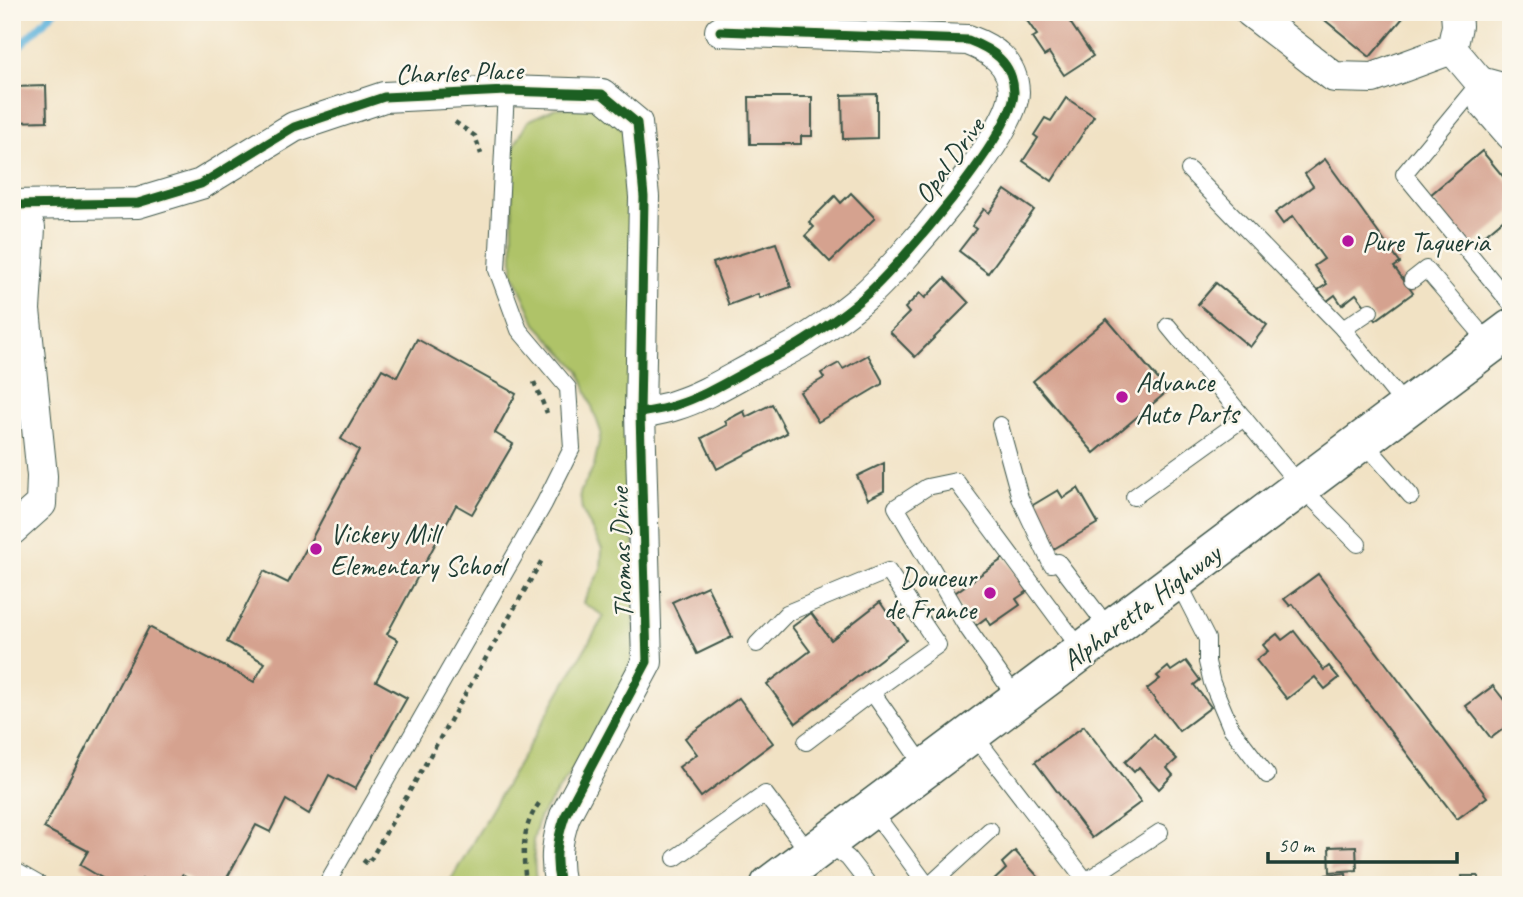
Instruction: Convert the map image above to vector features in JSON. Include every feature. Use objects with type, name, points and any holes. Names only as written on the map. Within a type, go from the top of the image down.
[{"type":"highway","name":"Alpharetta Highway","points":[[770,885],[1177,580],[1299,485],[1501,336]]},
{"type":"street","points":[[1250,12],[1334,78],[1373,78],[1460,25],[1480,82],[1484,104],[1511,135]]},
{"type":"street","name":"Opal Drive","points":[[640,413],[676,406],[699,396],[804,341],[865,297],[907,253],[983,158],[1007,120],[1014,92],[1009,72],[1000,58],[988,47],[968,40],[720,31]]},
{"type":"street","points":[[1480,82],[1502,88],[1511,98]]},
{"type":"street","name":"Charles Place","points":[[12,205],[138,203],[201,184],[294,127],[384,97],[506,92],[602,94],[637,123],[644,197]]},
{"type":"street","name":"Thomas Drive","points":[[560,885],[556,855],[558,835],[565,816],[647,662],[640,413],[644,197]]},
{"type":"street","points":[[12,530],[41,504],[42,476],[25,310],[30,228]]},
{"type":"lane","points":[[1480,82],[1404,174],[1511,304]]},
{"type":"lane","points":[[326,885],[352,835],[544,504],[572,448],[568,388],[519,330],[496,270],[506,92]]},
{"type":"lane","points":[[1189,170],[1343,329],[1406,407]]},
{"type":"lane","points":[[1412,279],[1426,269],[1501,336]]},
{"type":"lane","points":[[1343,329],[1370,311]]},
{"type":"lane","points":[[1168,326],[1299,485],[1358,544]]},
{"type":"lane","points":[[1134,497],[1244,418]]},
{"type":"lane","points":[[1000,425],[1020,498],[1051,564],[1058,562],[1096,641]]},
{"type":"lane","points":[[1362,440],[1411,496]]},
{"type":"lane","points":[[1018,699],[964,623],[896,507],[927,487],[956,481],[1096,641]]},
{"type":"lane","points":[[757,644],[787,612],[888,571],[938,645],[806,742]]},
{"type":"lane","points":[[1177,580],[1207,639],[1207,662],[1212,683],[1231,728],[1267,775]]},
{"type":"lane","points":[[872,692],[926,769]]},
{"type":"lane","points":[[973,734],[1086,881],[1160,832]]},
{"type":"lane","points":[[676,858],[765,794],[820,849],[848,858],[869,885]]},
{"type":"lane","points":[[872,810],[929,885],[990,830]]},
{"type":"lane","points":[[12,869],[40,885]]},
{"type":"path","points":[[443,120],[457,122],[475,136],[481,149],[481,162]]},
{"type":"path","points":[[534,381],[547,410],[547,422]]},
{"type":"path","points":[[488,603],[509,616]]},
{"type":"path","points":[[526,885],[523,856],[528,819],[543,798]]},
{"type":"green space","points":[[590,107],[617,123],[630,146],[635,167],[634,653],[626,678],[573,770],[539,818],[533,841],[536,885],[448,885],[604,616],[583,603],[601,569],[602,549],[582,510],[580,493],[594,466],[601,432],[579,370],[536,324],[513,273],[512,150],[528,121],[555,108]]},
{"type":"building","points":[[1021,12],[1063,12],[1093,56],[1064,75],[1049,53],[1044,56],[1032,38],[1037,35]]},
{"type":"building","points":[[1315,12],[1408,12],[1370,57]]},
{"type":"building","points":[[46,86],[47,121],[12,122],[12,87]]},
{"type":"building","points":[[877,94],[877,138],[843,139],[842,95]]},
{"type":"building","points":[[749,97],[812,97],[812,136],[801,136],[801,144],[750,144]]},
{"type":"building","points":[[1066,98],[1094,116],[1052,181],[1023,161],[1038,138],[1034,135],[1045,118],[1051,121]]},
{"type":"building","points":[[1482,151],[1511,186],[1511,213],[1470,247],[1429,196]]},
{"type":"building","name":"Pure Taqueria","points":[[1325,159],[1400,263],[1394,267],[1413,293],[1376,320],[1356,294],[1342,305],[1335,295],[1327,301],[1318,290],[1327,284],[1314,266],[1324,259],[1293,216],[1283,224],[1275,213],[1313,186],[1305,174]]},
{"type":"building","points":[[1005,190],[1034,210],[988,273],[959,251],[976,229],[972,226],[984,209],[989,213]]},
{"type":"building","points":[[851,193],[875,218],[830,262],[805,236],[814,227],[809,222],[835,196],[841,203]]},
{"type":"building","points":[[776,243],[791,287],[760,298],[758,294],[729,305],[713,263]]},
{"type":"building","points":[[945,278],[969,303],[915,357],[890,332],[909,313],[905,308],[920,293],[925,298]]},
{"type":"building","points":[[1216,283],[1267,325],[1250,347],[1198,304]]},
{"type":"building","points":[[1107,319],[1168,391],[1094,453],[1033,381]]},
{"type":"building","points":[[417,339],[516,394],[495,433],[513,444],[472,514],[456,505],[387,634],[398,640],[376,681],[407,698],[355,789],[329,775],[309,814],[286,800],[270,832],[256,825],[223,885],[199,885],[182,875],[177,885],[152,885],[142,879],[138,885],[114,885],[80,865],[88,851],[44,828],[149,627],[254,682],[265,663],[227,642],[264,571],[288,583],[359,450],[341,439],[382,369],[397,377]]},
{"type":"building","points":[[868,355],[882,384],[818,422],[800,392],[824,378],[821,373],[839,363],[843,369]]},
{"type":"building","points":[[772,404],[787,433],[717,469],[702,438],[727,425],[725,421],[744,411],[746,417]]},
{"type":"building","points":[[884,463],[884,491],[868,499],[857,476]]},
{"type":"building","points":[[1078,488],[1098,523],[1052,550],[1028,508],[1058,490],[1063,498]]},
{"type":"building","name":"Douceur de France","points":[[1004,558],[1028,591],[1016,599],[1020,605],[991,625],[986,618],[975,626],[952,595]]},
{"type":"building","points":[[1318,574],[1487,797],[1457,819],[1293,604],[1290,606],[1284,599]]},
{"type":"building","points":[[707,586],[732,637],[697,654],[672,602]]},
{"type":"building","points":[[880,602],[906,640],[796,723],[767,684],[810,651],[792,627],[811,613],[831,640]]},
{"type":"building","points":[[1294,631],[1324,670],[1329,666],[1339,678],[1325,689],[1315,677],[1287,699],[1256,660],[1268,651],[1263,645],[1277,634],[1282,640]]},
{"type":"building","points":[[1186,661],[1200,680],[1194,685],[1211,707],[1179,731],[1147,689],[1160,679],[1157,676],[1168,667],[1171,671]]},
{"type":"building","points":[[1493,686],[1511,709],[1511,723],[1491,738],[1466,706]]},
{"type":"building","points":[[739,698],[773,743],[701,797],[679,767],[697,754],[685,738]]},
{"type":"building","points":[[1084,726],[1141,802],[1092,838],[1035,762]]},
{"type":"building","points":[[1154,735],[1177,759],[1167,768],[1173,775],[1159,789],[1139,767],[1134,772],[1125,762]]},
{"type":"building","points":[[1356,846],[1357,870],[1330,872],[1329,847]]},
{"type":"building","points":[[1015,851],[1041,880],[1036,885],[989,885],[1006,869],[1002,863]]},
{"type":"building","points":[[1346,873],[1347,885],[1314,885],[1314,882],[1327,881],[1326,875]]},
{"type":"building","points":[[1462,876],[1478,876],[1479,885],[1462,885]]},
{"type":"waterway","points":[[12,53],[54,12]]},
{"type":"cycle path","points":[[640,413],[672,406],[708,392],[799,344],[858,302],[903,257],[976,167],[1009,112],[1014,92],[1010,72],[1000,58],[968,40],[720,31]]},
{"type":"cycle path","points":[[12,205],[138,203],[201,184],[294,127],[384,97],[506,91],[602,94],[637,123],[644,197],[640,413],[647,662],[565,816],[557,850],[560,885]]},
{"type":"place","name":"Pure Taqueria","points":[[1348,241]]},
{"type":"place","name":"Advance Auto Parts","points":[[1122,397]]},
{"type":"place","name":"Vickery Mill Elementary School","points":[[316,549]]},
{"type":"place","name":"Douceur de France","points":[[990,593]]}]
